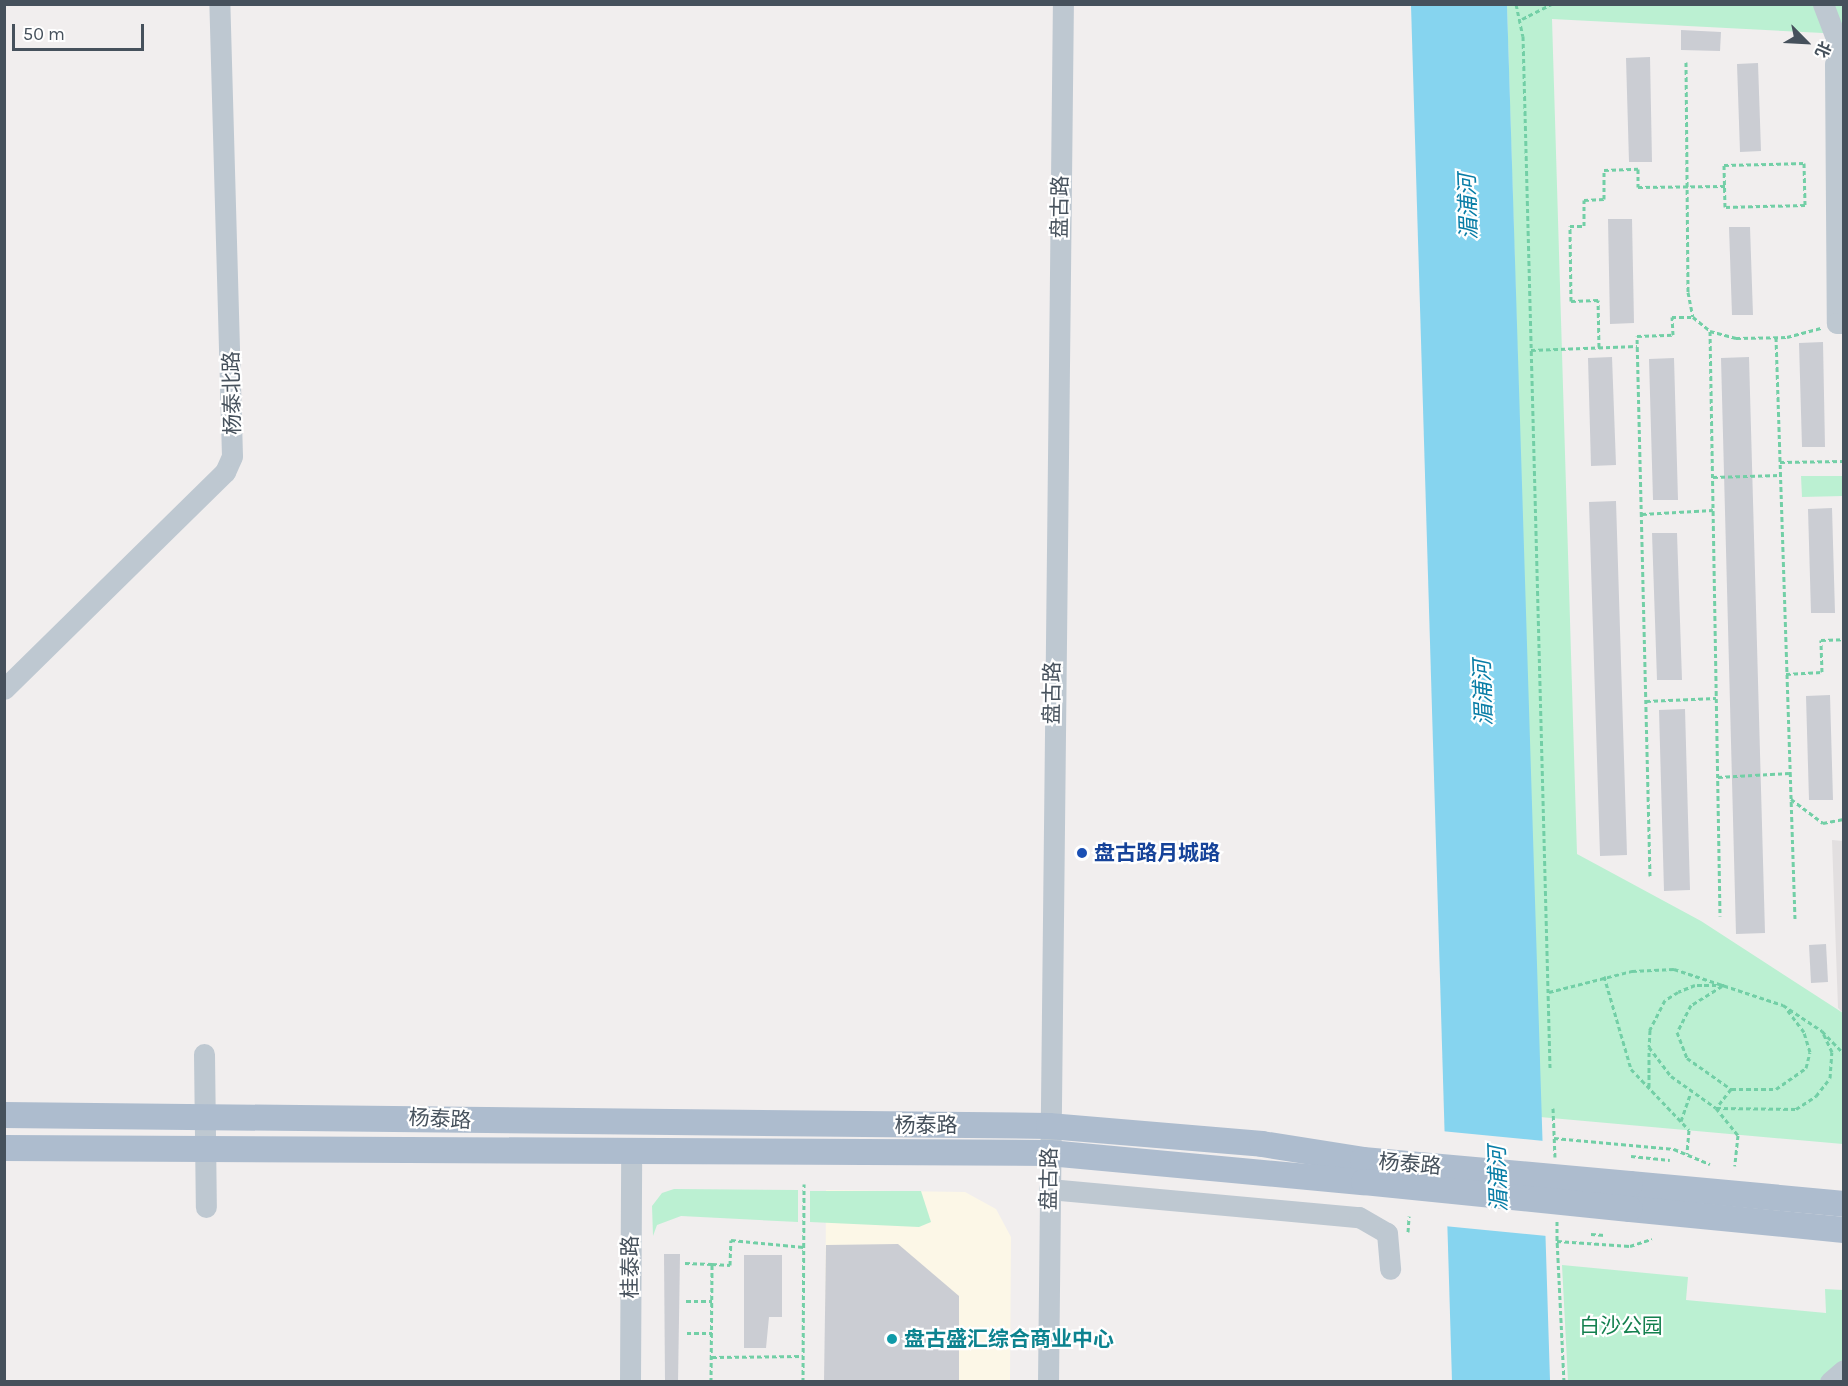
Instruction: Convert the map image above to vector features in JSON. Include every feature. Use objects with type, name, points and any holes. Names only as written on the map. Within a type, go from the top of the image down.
[{"type":"main road","name":"杨泰路","points":[[4,1115],[205,1115],[1049,1126],[1262,1144],[1364,1171]]},
{"type":"main road","name":"杨泰路","points":[[4,1148],[631,1153],[1049,1153],[1364,1171],[1630,1197],[1844,1230]]},
{"type":"main road","name":"杨泰路","points":[[1630,1197],[1844,1204]]},
{"type":"street","name":"杨泰北路","points":[[4,689],[225,472],[232,456],[219,4]]},
{"type":"street","name":"盘古路","points":[[1048,1382],[1063,4]]},
{"type":"street","points":[[1824,4],[1843,54],[1835,64],[1840,323]]},
{"type":"street","points":[[204,1054],[206,1207]]},
{"type":"street","name":"桂泰路","points":[[630,1382],[631,1153]]},
{"type":"street","points":[[1049,1189],[1359,1217],[1387,1233],[1390,1269]]},
{"type":"street","points":[[1830,1382],[1844,1370]]},
{"type":"path","points":[[1516,4],[1522,19],[1550,1070]]},
{"type":"path","points":[[1522,19],[1552,4]]},
{"type":"path","points":[[1686,62],[1687,187],[1693,317]]},
{"type":"path","points":[[1804,163],[1805,205],[1725,207],[1725,186],[1724,165],[1804,163]]},
{"type":"path","points":[[1599,347],[1598,300],[1571,301],[1570,226],[1584,226],[1584,200],[1604,199],[1604,170],[1638,169],[1638,188],[1725,186]]},
{"type":"path","points":[[1650,876],[1637,336],[1673,335],[1672,317],[1693,317],[1710,331],[1736,338],[1776,337],[1840,323]]},
{"type":"path","points":[[1710,331],[1720,916]]},
{"type":"path","points":[[1776,337],[1795,920]]},
{"type":"path","points":[[1532,350],[1637,346]]},
{"type":"path","points":[[1780,462],[1844,461]]},
{"type":"path","points":[[1712,477],[1780,475]]},
{"type":"path","points":[[1642,514],[1713,510]]},
{"type":"path","points":[[1786,674],[1822,672],[1821,640],[1844,639]]},
{"type":"path","points":[[1646,701],[1716,698]]},
{"type":"path","points":[[1718,777],[1789,773]]},
{"type":"path","points":[[1790,798],[1823,823],[1844,819]]},
{"type":"path","points":[[1549,992],[1604,976],[1674,969],[1784,1005],[1822,1031],[1844,1054]]},
{"type":"path","points":[[1604,976],[1621,1045],[1631,1069],[1689,1130],[1687,1154]]},
{"type":"path","points":[[1649,1087],[1650,1030],[1665,1000],[1695,985],[1724,985]]},
{"type":"path","points":[[1724,985],[1691,1005],[1677,1032],[1687,1058],[1731,1089],[1776,1089],[1806,1068],[1809,1052],[1804,1032],[1784,1005]]},
{"type":"path","points":[[1716,1108],[1796,1109],[1816,1096],[1830,1078],[1832,1061],[1822,1031]]},
{"type":"path","points":[[1649,1047],[1690,1095],[1716,1108],[1738,1135],[1735,1166]]},
{"type":"path","points":[[1716,1108],[1731,1089]]},
{"type":"path","points":[[1681,1122],[1690,1095]]},
{"type":"path","points":[[1554,1138],[1687,1154],[1710,1164]]},
{"type":"path","points":[[1631,1156],[1670,1160]]},
{"type":"path","points":[[803,1382],[804,1184]]},
{"type":"path","points":[[1591,1234],[1605,1235]]},
{"type":"path","points":[[1564,1382],[1557,1240],[1630,1246],[1652,1239]]},
{"type":"path","points":[[685,1263],[730,1265],[731,1240],[804,1246]]},
{"type":"path","points":[[711,1382],[712,1264]]},
{"type":"path","points":[[686,1301],[712,1301]]},
{"type":"path","points":[[687,1333],[712,1333]]},
{"type":"path","points":[[712,1357],[803,1356]]},
{"type":"shaded area","points":[[1832,840],[1843,841],[1843,1013],[1838,1008]]},
{"type":"shaded area","name":"盘古盛汇综合商业中心","points":[[826,1190],[965,1192],[996,1209],[1011,1237],[1010,1381],[825,1382]]},
{"type":"green space","points":[[1507,5],[1843,5],[1843,34],[1552,19],[1577,854],[1701,921],[1843,1013],[1843,1144],[1540,1117]]},
{"type":"green space","points":[[1801,476],[1843,476],[1843,496],[1802,497]]},
{"type":"green space","points":[[674,1189],[798,1190],[798,1222],[681,1216],[657,1225],[653,1236],[652,1206],[662,1193]]},
{"type":"green space","points":[[810,1191],[921,1191],[931,1222],[919,1227],[810,1222]]},
{"type":"green space","name":"白沙公园","points":[[1562,1265],[1688,1277],[1686,1300],[1826,1313],[1825,1289],[1843,1290],[1843,1381],[1568,1381]]},
{"type":"water","name":"湄浦河","points":[[1411,5],[1507,5],[1550,1381],[1452,1381]]},
{"type":"pier","points":[[1441,1131],[1544,1141],[1545,1186],[1442,1176]]},
{"type":"pier","points":[[1442,1182],[1546,1192],[1547,1236],[1444,1226]]},
{"type":"building","points":[[1681,30],[1721,32],[1720,51],[1681,50]]},
{"type":"building","points":[[1650,57],[1652,162],[1629,162],[1626,58]]},
{"type":"building","points":[[1758,63],[1761,151],[1740,152],[1737,64]]},
{"type":"building","points":[[1608,219],[1632,219],[1634,323],[1610,324]]},
{"type":"building","points":[[1729,227],[1750,227],[1753,315],[1732,315]]},
{"type":"building","points":[[1823,342],[1825,447],[1802,447],[1799,343]]},
{"type":"building","points":[[1612,357],[1616,465],[1591,466],[1588,358]]},
{"type":"building","points":[[1749,357],[1765,933],[1736,934],[1721,358]]},
{"type":"building","points":[[1674,358],[1678,500],[1653,500],[1649,359]]},
{"type":"building","points":[[1616,501],[1627,855],[1600,856],[1589,502]]},
{"type":"building","points":[[1832,508],[1835,613],[1811,613],[1808,509]]},
{"type":"building","points":[[1652,533],[1677,533],[1682,680],[1657,680]]},
{"type":"building","points":[[1830,695],[1833,800],[1809,800],[1806,696]]},
{"type":"building","points":[[1685,709],[1690,890],[1664,891],[1659,710]]},
{"type":"building","points":[[1826,944],[1828,982],[1811,983],[1809,945]]},
{"type":"building","name":"盘古盛汇综合商业中心","points":[[898,1244],[959,1296],[959,1382],[824,1382],[826,1245]]},
{"type":"building","points":[[664,1254],[680,1254],[678,1382],[665,1382]]},
{"type":"building","points":[[744,1255],[782,1255],[782,1317],[769,1317],[766,1348],[744,1348]]},
{"type":"place","name":"盘古路月城路","points":[[1082,853]]},
{"type":"place","name":"盘古盛汇综合商业中心","points":[[892,1339]]}]
